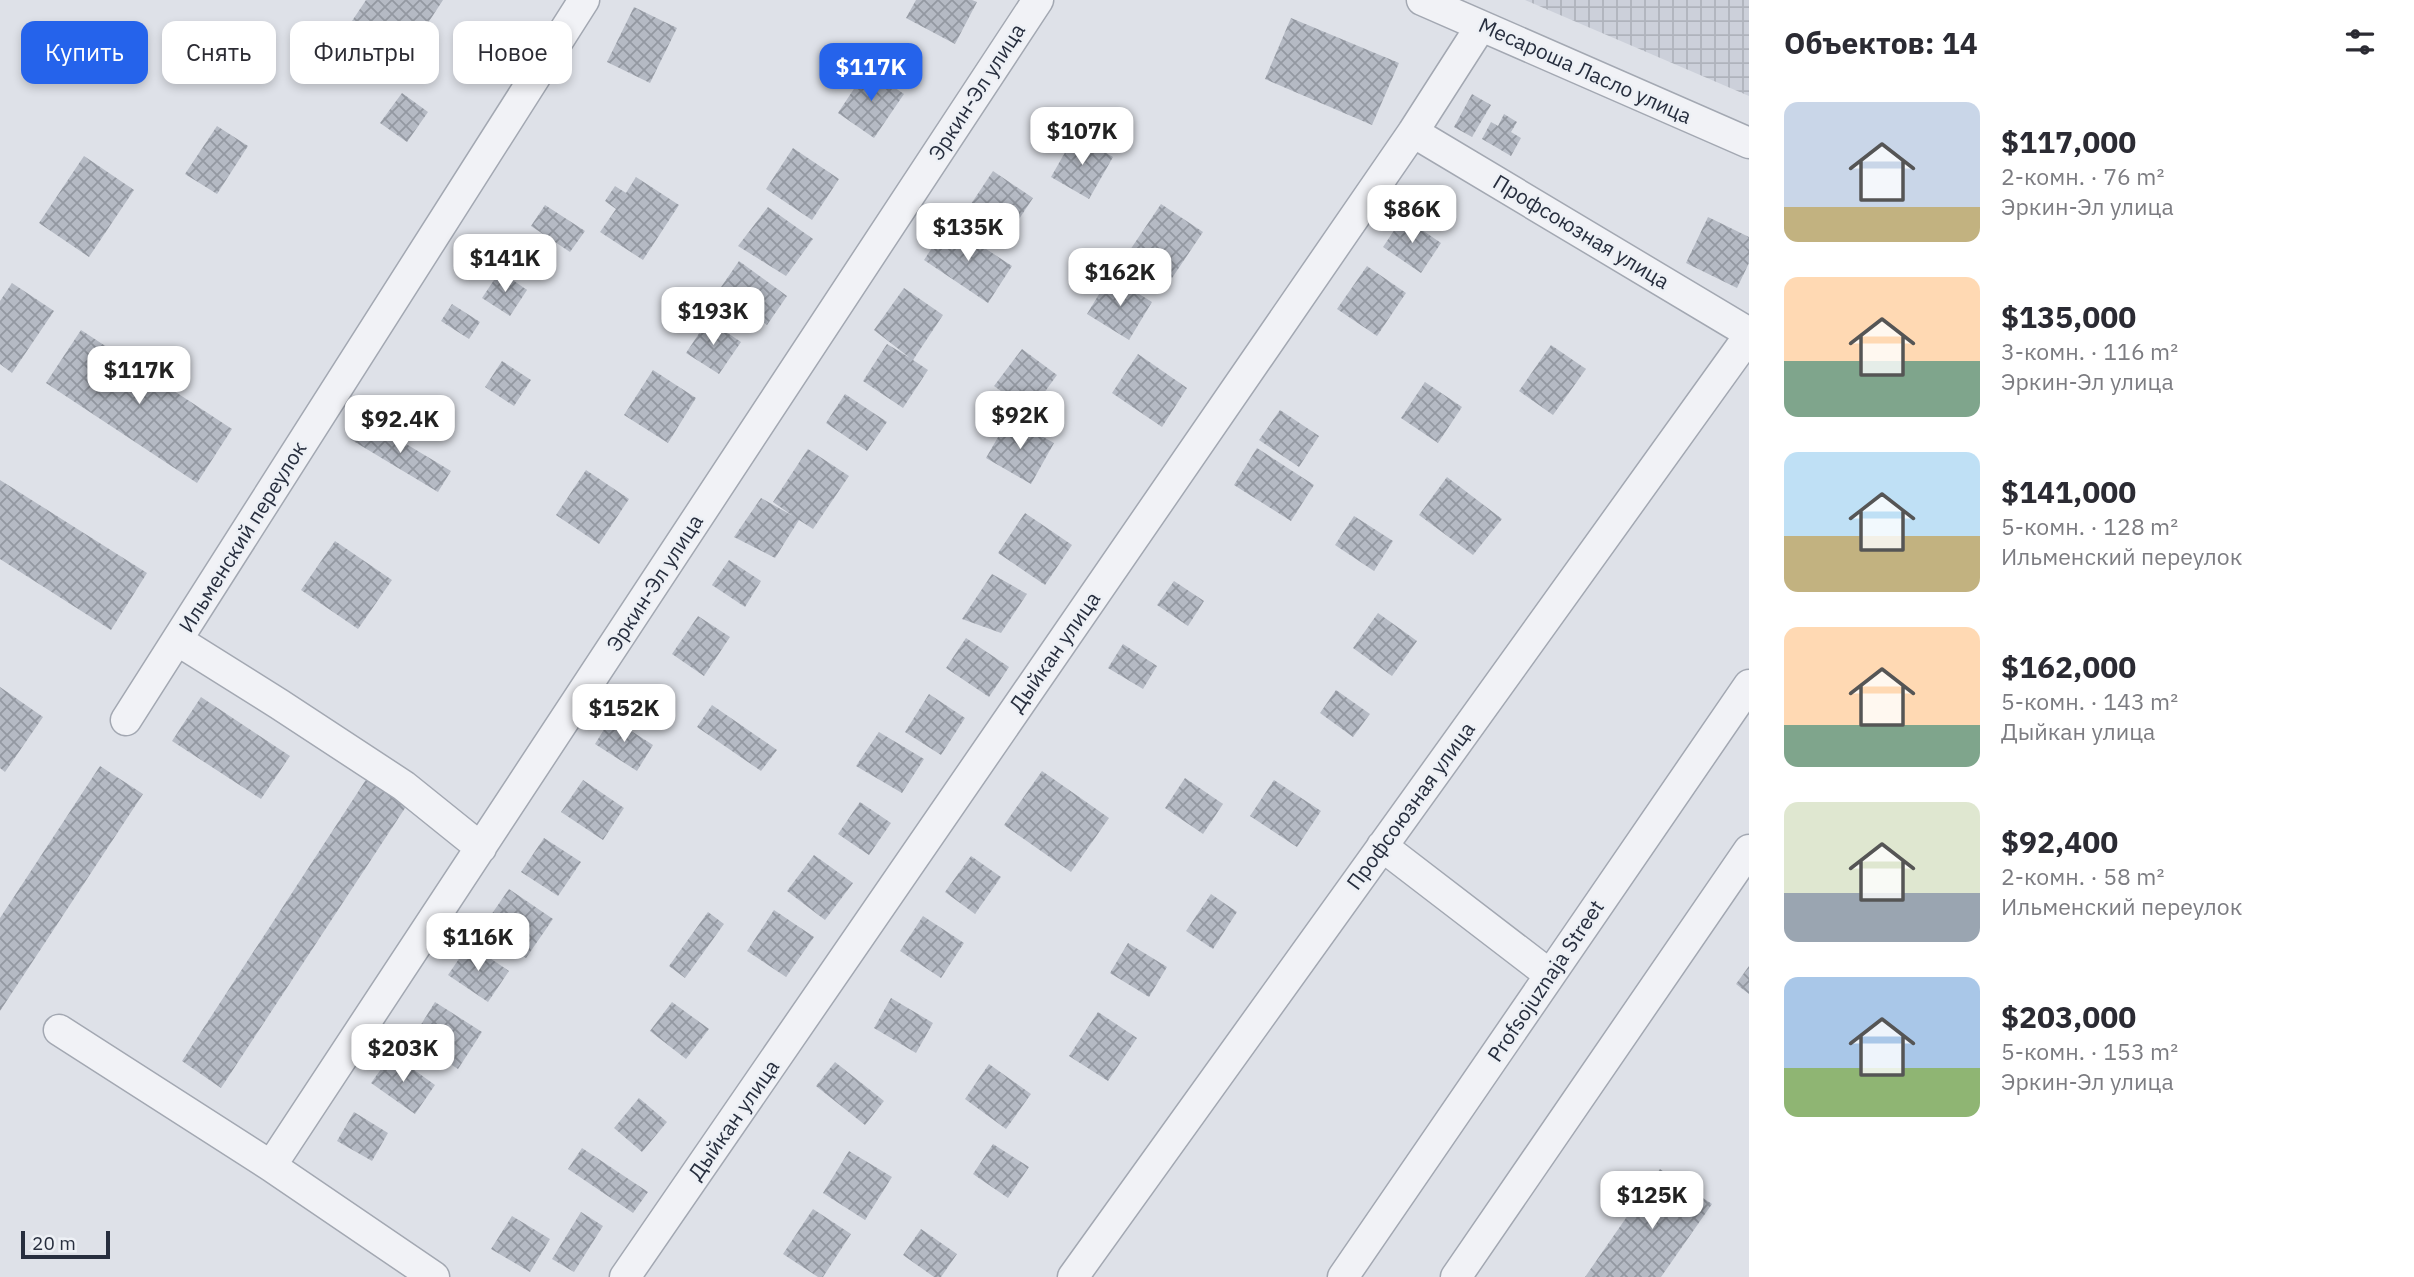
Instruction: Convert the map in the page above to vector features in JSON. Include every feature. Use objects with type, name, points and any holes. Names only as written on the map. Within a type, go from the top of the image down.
[{"type":"street","name":"Ильменский переулок","points":[[126,720],[584,0]]},
{"type":"street","name":"Эркин-Эл улица","points":[[271,1166],[1038,0]]},
{"type":"street","name":"Месароша Ласло улица","points":[[1422,0],[1749,143]]},
{"type":"street","name":"Дыйкан улица","points":[[625,1277],[1413,132],[1481,26]]},
{"type":"street","name":"Профсоюзная улица","points":[[1073,1277],[1749,335],[1413,132]]},
{"type":"street","points":[[177,640],[404,786],[481,848]]},
{"type":"street","name":"Profsojuznaja Street","points":[[1343,1277],[1749,685]]},
{"type":"street","points":[[1382,846],[1550,975]]},
{"type":"street","points":[[1456,1277],[1749,850]]},
{"type":"street","points":[[59,1030],[271,1166],[434,1277]]},
{"type":"shaded area","points":[[1525,0],[1749,0],[1749,96]]},
{"type":"building","points":[[366,0],[443,0],[429,21],[352,21]]},
{"type":"building","points":[[916,0],[977,2],[955,44],[906,18]]},
{"type":"building","points":[[634,7],[677,28],[650,83],[607,62]]},
{"type":"building","points":[[1291,18],[1399,63],[1372,125],[1265,79]]},
{"type":"building","points":[[867,69],[904,94],[874,138],[838,113]]},
{"type":"building","points":[[402,93],[428,112],[407,142],[380,123]]},
{"type":"building","points":[[1472,94],[1491,105],[1472,137],[1454,127]]},
{"type":"building","points":[[1504,114],[1517,122],[1511,132],[1521,138],[1511,156],[1482,139],[1491,122],[1498,126]]},
{"type":"building","points":[[217,126],[248,146],[217,194],[185,174]]},
{"type":"building","points":[[1075,135],[1113,157],[1089,199],[1051,177]]},
{"type":"building","points":[[793,148],[839,179],[812,220],[766,189]]},
{"type":"building","points":[[84,156],[134,190],[89,257],[39,223]]},
{"type":"building","points":[[993,171],[1033,198],[1003,243],[963,216]]},
{"type":"building","points":[[636,177],[679,205],[643,260],[600,232],[616,209],[605,201],[615,186],[626,193]]},
{"type":"building","points":[[1161,204],[1203,232],[1172,278],[1130,250]]},
{"type":"building","points":[[545,205],[585,231],[570,252],[531,226]]},
{"type":"building","points":[[768,207],[813,239],[786,276],[738,246]]},
{"type":"building","points":[[1403,217],[1441,243],[1421,273],[1383,247]]},
{"type":"building","points":[[1708,217],[1749,237],[1749,263],[1737,288],[1686,263]]},
{"type":"building","points":[[948,224],[1012,266],[988,303],[924,260]]},
{"type":"building","points":[[739,261],[787,296],[767,325],[719,290]]},
{"type":"building","points":[[1367,266],[1406,293],[1377,336],[1337,309]]},
{"type":"building","points":[[500,271],[527,290],[510,316],[482,298]]},
{"type":"building","points":[[1110,276],[1152,302],[1129,340],[1087,314]]},
{"type":"building","points":[[12,283],[54,311],[12,373],[0,364],[0,301]]},
{"type":"building","points":[[904,288],[943,315],[913,360],[928,370],[903,408],[863,381],[887,344],[910,358],[874,330]]},
{"type":"building","points":[[452,304],[480,322],[469,339],[441,321]]},
{"type":"building","points":[[708,320],[741,342],[719,374],[686,353]]},
{"type":"building","points":[[81,330],[232,429],[197,483],[46,383]]},
{"type":"building","points":[[1551,345],[1586,369],[1553,415],[1519,391]]},
{"type":"building","points":[[1022,349],[1057,375],[1030,412],[994,386]]},
{"type":"building","points":[[1138,354],[1187,388],[1162,427],[1112,393]]},
{"type":"building","points":[[502,361],[531,380],[514,406],[485,387]]},
{"type":"building","points":[[653,370],[696,398],[668,443],[624,415]]},
{"type":"building","points":[[1425,382],[1462,407],[1438,443],[1401,418]]},
{"type":"building","points":[[845,394],[887,422],[867,451],[826,423]]},
{"type":"building","points":[[1280,410],[1319,436],[1299,467],[1259,440]]},
{"type":"building","points":[[363,418],[451,471],[438,492],[350,439]]},
{"type":"building","points":[[1009,418],[1054,443],[1031,484],[986,458]]},
{"type":"building","points":[[1257,448],[1314,485],[1291,521],[1234,485]]},
{"type":"building","points":[[808,449],[849,476],[813,529],[799,520],[775,558],[734,537],[761,498],[793,516],[773,502]]},
{"type":"building","points":[[586,470],[629,499],[599,544],[556,515]]},
{"type":"building","points":[[1447,477],[1502,519],[1473,555],[1419,515]]},
{"type":"building","points":[[0,480],[147,573],[111,630],[0,559]]},
{"type":"building","points":[[1025,513],[1072,545],[1045,585],[998,553]]},
{"type":"building","points":[[1354,516],[1393,541],[1374,571],[1335,545]]},
{"type":"building","points":[[335,541],[392,580],[358,629],[301,590]]},
{"type":"building","points":[[729,560],[761,581],[745,607],[712,585]]},
{"type":"building","points":[[992,574],[1027,594],[1001,633],[962,619]]},
{"type":"building","points":[[1174,581],[1204,601],[1188,626],[1157,605]]},
{"type":"building","points":[[1378,613],[1417,641],[1392,676],[1353,648]]},
{"type":"building","points":[[698,616],[730,637],[704,676],[672,654]]},
{"type":"building","points":[[966,638],[1009,667],[989,697],[946,668]]},
{"type":"building","points":[[1123,644],[1157,666],[1143,689],[1108,668]]},
{"type":"building","points":[[0,687],[43,717],[5,772],[0,768]]},
{"type":"building","points":[[1336,690],[1370,714],[1353,737],[1320,713]]},
{"type":"building","points":[[929,694],[965,718],[941,755],[905,732]]},
{"type":"building","points":[[201,697],[290,756],[261,799],[172,741]]},
{"type":"building","points":[[712,705],[777,750],[761,771],[697,727]]},
{"type":"building","points":[[611,718],[653,745],[637,771],[595,744]]},
{"type":"building","points":[[879,732],[924,759],[902,793],[856,766]]},
{"type":"building","points":[[100,766],[143,794],[0,1011],[0,918]]},
{"type":"building","points":[[1042,771],[1109,818],[1071,872],[1004,825]]},
{"type":"building","points":[[371,772],[411,799],[221,1088],[182,1061]]},
{"type":"building","points":[[1185,778],[1223,804],[1203,834],[1165,808]]},
{"type":"building","points":[[583,780],[624,808],[603,840],[561,812]]},
{"type":"building","points":[[1274,780],[1321,811],[1297,847],[1250,816]]},
{"type":"building","points":[[860,802],[891,823],[869,855],[838,834]]},
{"type":"building","points":[[544,838],[581,862],[558,896],[521,872]]},
{"type":"building","points":[[814,855],[853,883],[825,920],[787,891]]},
{"type":"building","points":[[971,856],[1001,877],[975,914],[945,892]]},
{"type":"building","points":[[509,889],[553,919],[526,958],[482,928]]},
{"type":"building","points":[[1211,894],[1237,912],[1213,949],[1186,931]]},
{"type":"building","points":[[774,910],[814,937],[786,977],[747,951]]},
{"type":"building","points":[[708,912],[724,924],[685,978],[669,966]]},
{"type":"building","points":[[923,916],[964,943],[941,978],[900,951]]},
{"type":"building","points":[[1128,943],[1167,967],[1149,997],[1110,973]]},
{"type":"building","points":[[469,944],[509,971],[488,1002],[448,975]]},
{"type":"building","points":[[1749,966],[1749,994],[1736,984]]},
{"type":"building","points":[[891,998],[933,1023],[916,1053],[874,1028]]},
{"type":"building","points":[[435,1002],[482,1032],[458,1069],[412,1039]]},
{"type":"building","points":[[672,1002],[709,1029],[686,1059],[650,1031]]},
{"type":"building","points":[[1098,1012],[1137,1038],[1108,1081],[1069,1056]]},
{"type":"building","points":[[392,1054],[435,1085],[415,1114],[371,1083]]},
{"type":"building","points":[[835,1062],[884,1101],[865,1125],[816,1086]]},
{"type":"building","points":[[989,1064],[1031,1094],[1006,1129],[965,1099]]},
{"type":"building","points":[[639,1098],[667,1122],[642,1152],[614,1128]]},
{"type":"building","points":[[354,1112],[388,1133],[372,1161],[337,1141]]},
{"type":"building","points":[[993,1144],[1029,1167],[1008,1198],[973,1174]]},
{"type":"building","points":[[582,1148],[648,1192],[633,1213],[568,1169]]},
{"type":"building","points":[[849,1151],[892,1177],[865,1220],[823,1193]]},
{"type":"building","points":[[1660,1169],[1712,1204],[1661,1277],[1585,1277]]},
{"type":"building","points":[[813,1209],[851,1234],[823,1277],[818,1277],[783,1254]]},
{"type":"building","points":[[581,1212],[603,1226],[574,1272],[552,1259]]},
{"type":"building","points":[[512,1216],[550,1239],[530,1272],[491,1249]]},
{"type":"building","points":[[921,1229],[957,1254],[941,1277],[934,1277],[903,1255]]}]
